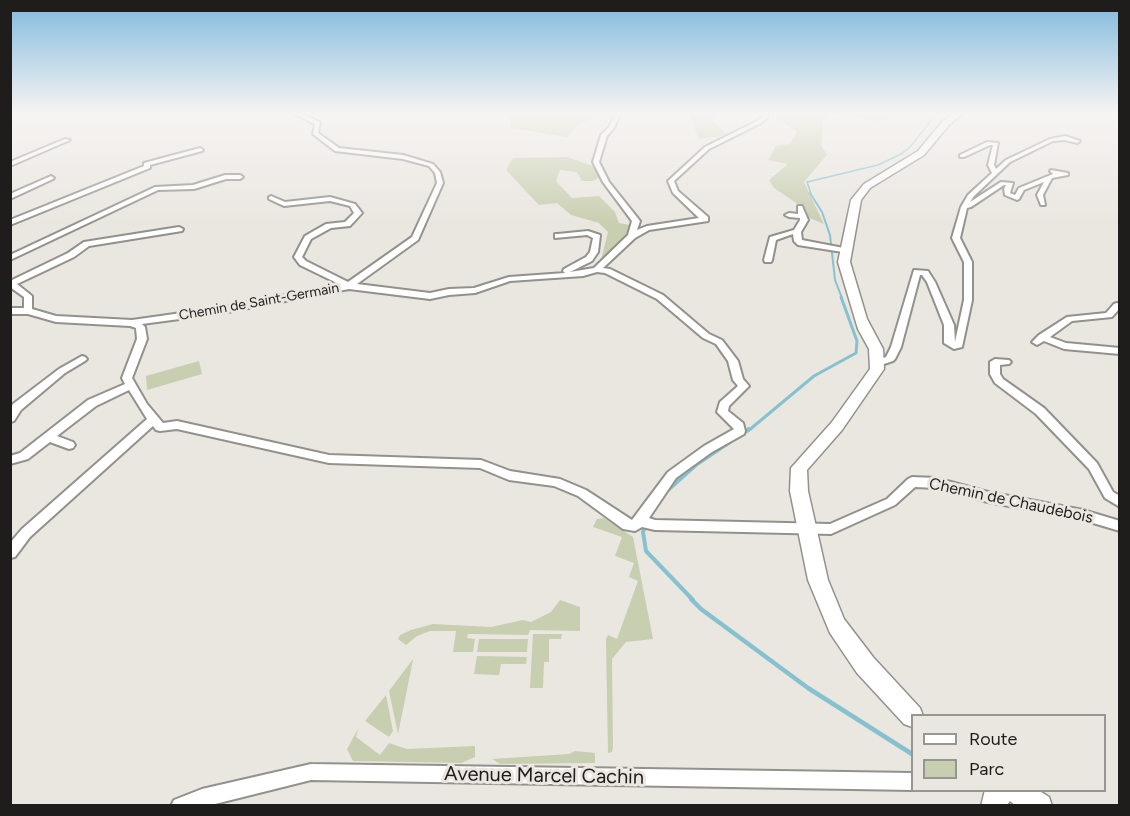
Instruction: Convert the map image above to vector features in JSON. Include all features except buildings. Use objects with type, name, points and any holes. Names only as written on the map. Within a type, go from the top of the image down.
[{"type":"main road","points":[[911,715],[865,665],[837,626],[818,580],[799,491],[799,468],[837,426],[877,369],[876,349],[863,322],[845,271],[841,250],[856,200],[861,192],[874,181],[917,157],[923,150]]},
{"type":"main road","points":[[851,403],[869,359],[863,322]]},
{"type":"main road","points":[[998,795],[1040,806]]},
{"type":"street","points":[[10,164],[43,150]]},
{"type":"street","points":[[10,223],[148,167],[146,164],[200,150]]},
{"type":"street","name":"Chemin de Saint-Germain","points":[[10,311],[28,311],[56,319],[132,323],[228,309],[349,286],[415,238],[440,183],[438,172],[424,161],[337,150]]},
{"type":"street","points":[[600,150],[596,162],[606,182],[621,198],[636,221],[632,236]]},
{"type":"street","points":[[597,270],[632,236],[659,224],[705,219],[675,192],[671,180],[705,150]]},
{"type":"street","points":[[963,156],[975,150]]},
{"type":"street","points":[[995,150],[991,165],[995,173]]},
{"type":"street","points":[[878,363],[890,359],[896,347],[917,272],[925,273],[931,282],[948,325],[949,343],[954,346],[959,345],[968,300],[968,262],[956,238],[964,207],[971,195],[1008,161],[1031,150]]},
{"type":"street","points":[[964,207],[1003,183],[1011,184],[1006,189],[1007,194],[1017,198],[1021,189],[1058,175]]},
{"type":"street","points":[[10,258],[157,188],[194,187],[225,177],[240,177]]},
{"type":"street","points":[[10,197],[51,178]]},
{"type":"street","points":[[1043,204],[1040,195],[1049,179]]},
{"type":"street","points":[[10,553],[26,533],[157,423],[177,425],[330,459],[481,464],[509,475],[556,482],[582,494],[627,525],[635,526],[672,475],[708,449],[740,431],[739,426],[722,412],[724,405],[744,386],[738,380],[734,362],[719,342],[706,336],[660,297],[607,271],[597,270],[583,274],[509,279],[475,290],[430,296],[349,286],[303,263],[298,257],[308,238],[329,226],[347,224],[358,213],[353,205],[330,199],[284,204],[271,198]]},
{"type":"street","points":[[768,260],[773,239],[796,232],[804,222],[800,207]]},
{"type":"street","points":[[789,215],[803,216]]},
{"type":"street","points":[[28,311],[28,296],[11,283],[71,255],[87,244],[179,230]]},
{"type":"street","points":[[796,232],[798,241],[841,250]]},
{"type":"street","points":[[558,236],[588,233],[597,237],[597,243],[589,259],[560,274]]},
{"type":"street","points":[[1117,306],[1110,315],[1070,319],[1056,331],[1040,340],[1065,346],[1119,351]]},
{"type":"street","points":[[132,323],[140,327],[142,339],[127,378],[157,423]]},
{"type":"street","points":[[10,418],[17,407],[62,371],[82,359]]},
{"type":"street","name":"Chemin de Chaudebois","points":[[1006,362],[995,362],[995,374],[999,381],[1040,411],[1093,466],[1109,495],[1119,502]]},
{"type":"street","points":[[10,460],[24,456],[92,403],[131,385]]},
{"type":"street","points":[[48,437],[69,445]]},
{"type":"street","name":"Chemin de Chaudebois","points":[[807,529],[831,529],[891,502],[912,482],[936,483],[988,497],[1083,515],[1119,526]]},
{"type":"street","points":[[640,521],[655,525],[807,529]]},
{"type":"street","name":"Avenue Marcel Cachin","points":[[180,806],[311,772],[911,782]]},
{"type":"green space","points":[[774,150],[824,150],[827,155],[804,182],[824,224],[805,216],[802,207],[774,188],[769,180],[788,164],[768,160]]},
{"type":"green space","points":[[567,157],[596,167],[600,177],[593,181],[582,181],[577,172],[560,170],[556,181],[572,198],[599,196],[615,212],[619,223],[630,225],[628,236],[601,260],[608,232],[599,223],[571,215],[557,203],[539,205],[506,170],[513,158]]},
{"type":"green space","points":[[199,361],[202,374],[147,390],[146,376]]},
{"type":"green space","points":[[604,518],[633,537],[653,639],[626,642],[612,659],[613,747],[612,752],[608,753],[606,639],[608,635],[617,639],[638,581],[629,577],[634,563],[615,556],[622,537],[593,527],[597,519]]},
{"type":"green space","points":[[560,600],[580,607],[580,631],[530,630],[528,635],[468,634],[467,638],[475,639],[473,652],[453,652],[456,631],[430,631],[417,636],[406,645],[398,639],[400,635],[411,630],[433,624],[491,627],[523,620],[531,622],[551,612]]},
{"type":"green space","points":[[533,634],[562,634],[561,639],[549,639],[549,662],[544,662],[543,688],[530,688]]},
{"type":"green space","points":[[479,639],[528,639],[527,652],[477,652]]},
{"type":"green space","points":[[477,656],[527,657],[526,664],[501,664],[499,675],[474,674]]},
{"type":"green space","points":[[413,659],[411,670],[398,734],[389,691]]},
{"type":"green space","points":[[386,695],[393,731],[389,737],[365,721]]},
{"type":"green space","points":[[358,729],[356,737],[380,755],[389,743],[407,749],[475,746],[475,757],[461,763],[353,761],[347,749]]},
{"type":"green space","points":[[575,751],[595,753],[595,763],[500,764],[492,759],[569,754]]},
{"type":"waterway","points":[[811,194],[807,182],[878,165],[906,150]]},
{"type":"waterway","points":[[810,193],[822,212],[830,235],[835,280],[842,298]]},
{"type":"waterway","points":[[748,431],[814,376],[856,353],[857,341],[841,297]]},
{"type":"waterway","points":[[668,490],[697,464],[749,429]]},
{"type":"waterway","points":[[645,526],[643,532],[646,551],[693,600]]},
{"type":"waterway","points":[[691,599],[701,609],[808,688],[911,753]]}]
